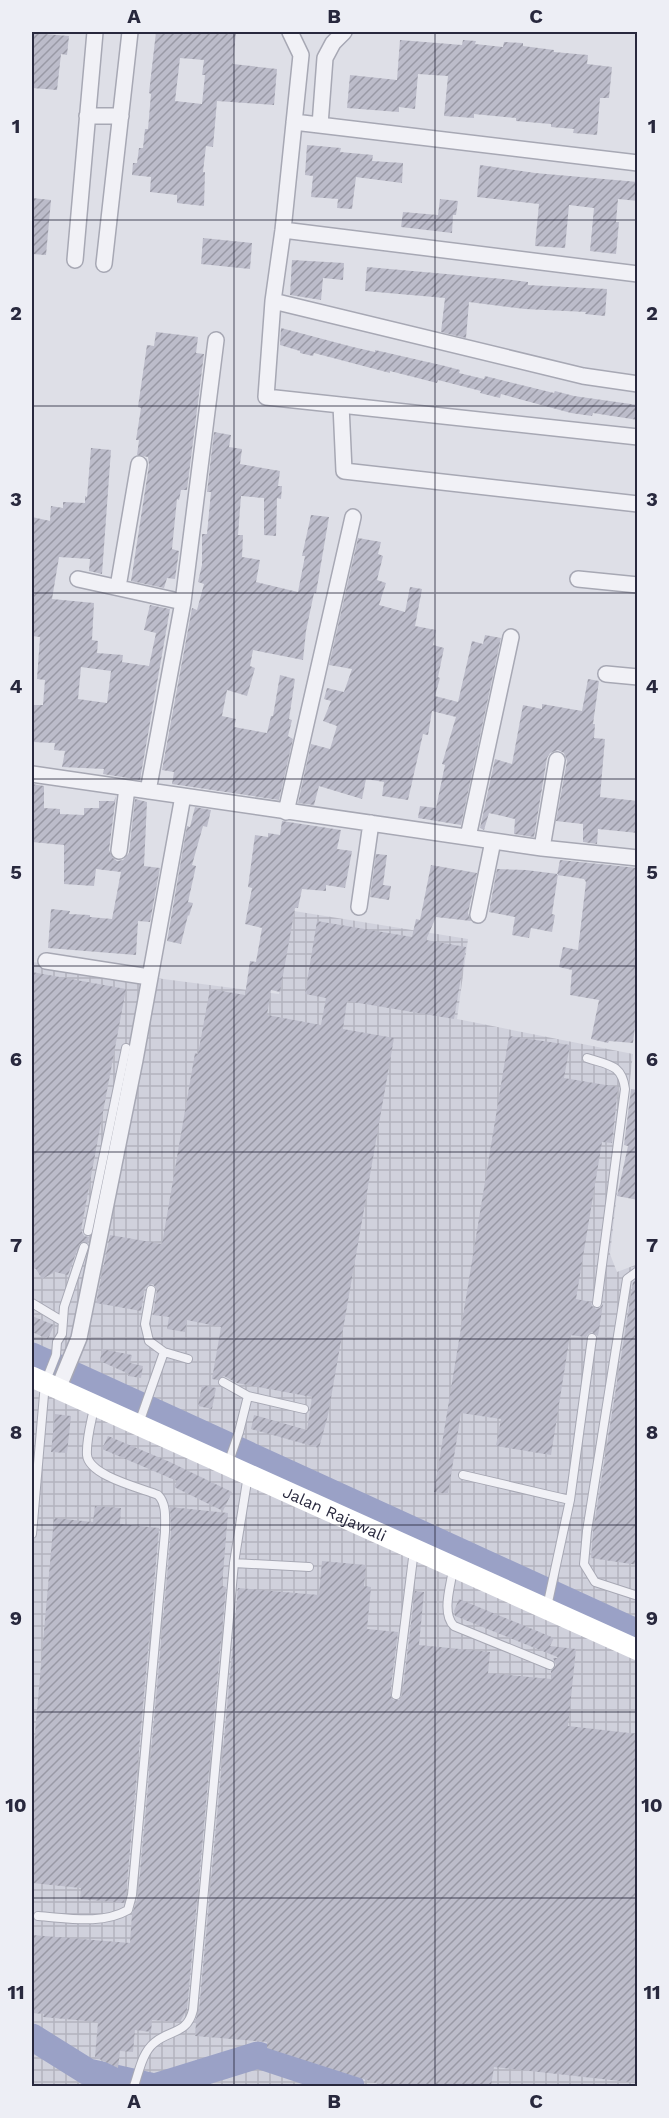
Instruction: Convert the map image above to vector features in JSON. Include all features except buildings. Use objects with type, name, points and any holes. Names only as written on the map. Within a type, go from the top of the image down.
[{"type":"street","points":[[75,260],[95,32]]},
{"type":"street","points":[[104,264],[130,32]]},
{"type":"street","points":[[291,32],[301,55],[283,231],[273,301],[266,397],[638,437]]},
{"type":"street","points":[[320,125],[326,58],[333,44],[344,32]]},
{"type":"street","points":[[301,55],[326,58]]},
{"type":"street","points":[[87,116],[121,116]]},
{"type":"street","points":[[294,122],[638,163]]},
{"type":"street","points":[[283,231],[638,274]]},
{"type":"street","points":[[273,301],[584,376],[638,384]]},
{"type":"street","points":[[148,791],[183,602],[216,340]]},
{"type":"street","points":[[342,405],[344,471],[638,504]]},
{"type":"street","points":[[118,587],[139,464]]},
{"type":"street","points":[[286,812],[354,517]]},
{"type":"street","points":[[78,579],[183,602]]},
{"type":"street","points":[[578,579],[638,585]]},
{"type":"street","points":[[468,837],[511,637]]},
{"type":"street","points":[[606,674],[638,677]]},
{"type":"street","points":[[542,848],[557,760]]},
{"type":"street","points":[[32,774],[542,848],[638,858]]},
{"type":"street","points":[[119,851],[127,788]]},
{"type":"street","points":[[50,1378],[73,1354],[80,1338],[135,1060],[183,796]]},
{"type":"street","points":[[359,907],[371,823]]},
{"type":"street","points":[[478,915],[493,841]]},
{"type":"street","points":[[46,961],[149,977]]},
{"type":"street","name":"Jalan Rajawali","points":[[50,1378],[95,1405],[140,1420],[230,1457],[248,1475],[453,1567],[548,1604],[638,1650]]},
{"type":"lane","points":[[88,1231],[126,1048]]},
{"type":"lane","points":[[587,1058],[615,1068],[622,1076],[626,1089],[597,1303]]},
{"type":"lane","points":[[32,1534],[50,1378],[57,1342],[62,1334],[64,1306],[84,1247]]},
{"type":"lane","points":[[638,1271],[627,1279],[587,1531],[584,1564],[596,1582],[638,1596]]},
{"type":"lane","points":[[151,1290],[145,1324],[148,1341],[164,1352],[188,1359]]},
{"type":"lane","points":[[32,1303],[62,1321]]},
{"type":"lane","points":[[548,1604],[570,1500],[592,1338]]},
{"type":"lane","points":[[140,1420],[164,1352]]},
{"type":"lane","points":[[223,1383],[248,1396],[304,1409]]},
{"type":"lane","points":[[230,1457],[248,1396]]},
{"type":"lane","points":[[38,1916],[103,1919],[118,1916],[128,1910],[132,1895],[165,1532],[165,1507],[163,1499],[158,1495],[111,1477],[90,1463],[87,1456],[88,1438],[95,1405]]},
{"type":"lane","points":[[134,2086],[143,2059],[153,2043],[182,2029],[188,2023],[193,2010],[234,1563],[248,1475]]},
{"type":"lane","points":[[463,1475],[570,1500]]},
{"type":"lane","points":[[396,1695],[414,1549]]},
{"type":"lane","points":[[234,1563],[309,1567]]},
{"type":"lane","points":[[453,1567],[447,1614],[451,1623],[550,1665]]},
{"type":"shaded area","points":[[294,911],[468,939],[457,1019],[633,1054],[610,1254],[617,1272],[638,1264],[637,2086],[32,2086],[32,962],[279,994]]},
{"type":"waterway","points":[[32,1356],[638,1633]]},
{"type":"waterway","points":[[32,2037],[88,2072],[150,2086]]},
{"type":"waterway","points":[[158,2086],[258,2055],[351,2086]]}]
